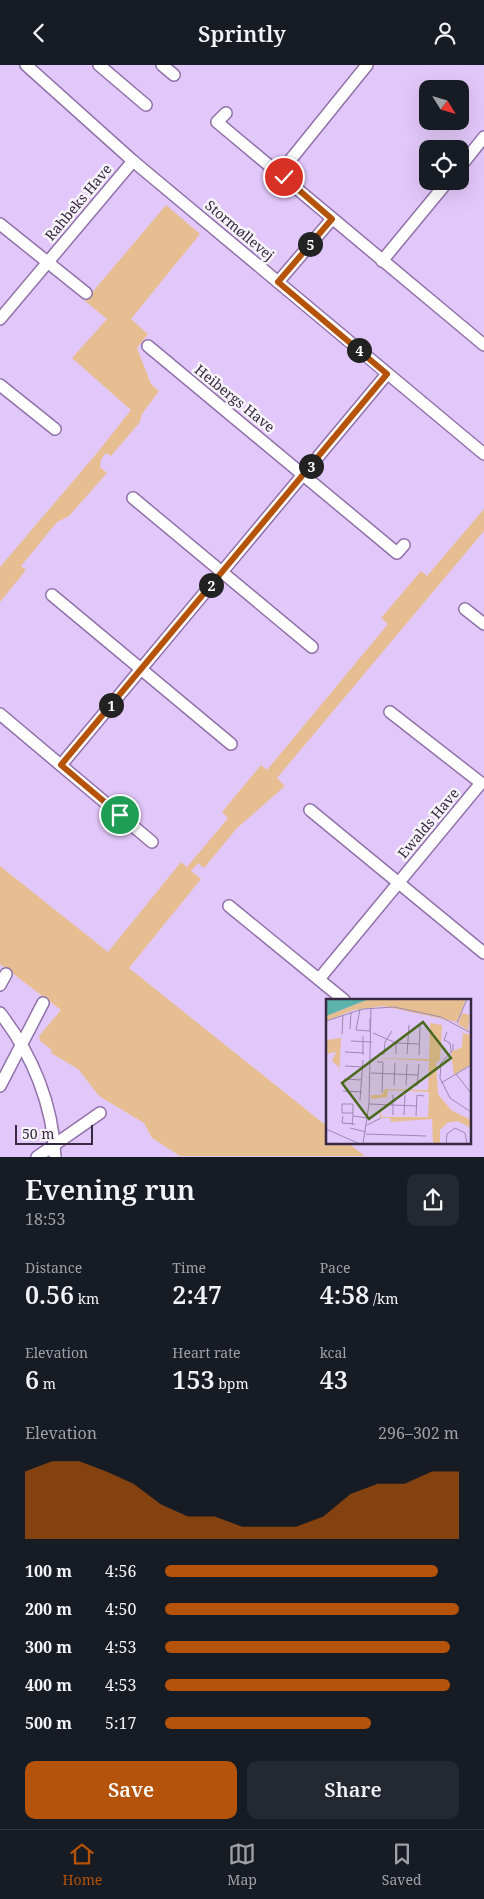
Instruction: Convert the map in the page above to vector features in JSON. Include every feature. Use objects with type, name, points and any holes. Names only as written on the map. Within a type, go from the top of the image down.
[{"type":"street","name":"Stormøllevej","points":[[26,65],[133,161],[484,454]]},
{"type":"street","points":[[99,65],[146,105]]},
{"type":"street","points":[[162,65],[174,75]]},
{"type":"street","points":[[279,174],[367,65]]},
{"type":"street","points":[[226,113],[217,122],[484,345]]},
{"type":"street","points":[[469,156],[484,137]]},
{"type":"street","name":"Rahbeks Have","points":[[0,319],[133,161]]},
{"type":"street","points":[[382,261],[441,190]]},
{"type":"street","points":[[278,282],[332,219]]},
{"type":"street","name":"Rahbeks Have","points":[[0,224],[86,293]]},
{"type":"street","name":"Heibergs Have","points":[[148,346],[397,553],[404,545]]},
{"type":"street","points":[[61,765],[387,374]]},
{"type":"street","points":[[0,385],[55,429]]},
{"type":"street","points":[[133,498],[312,647]]},
{"type":"street","points":[[52,595],[231,744]]},
{"type":"street","points":[[464,609],[484,624]]},
{"type":"street","name":"Ewalds Have","points":[[319,979],[482,782],[390,712]]},
{"type":"street","points":[[0,714],[152,842]]},
{"type":"street","points":[[310,810],[484,953]]},
{"type":"street","points":[[230,906],[343,999]]},
{"type":"street","points":[[0,985],[6,974]]},
{"type":"street","points":[[0,1086],[43,1003]]},
{"type":"street","points":[[0,1013],[22,1045],[36,1075],[43,1094],[55,1144],[55,1157]]},
{"type":"street","points":[[37,1157],[100,1113]]},
{"type":"shaded area","points":[[166,205],[200,234],[131,319],[148,334],[137,348],[151,384],[159,391],[142,414],[140,422],[111,456],[106,453],[101,459],[100,467],[107,473],[69,516],[57,522],[21,566],[26,570],[0,602],[0,567],[131,410],[72,358],[107,319],[85,301]]},
{"type":"shaded area","points":[[484,509],[484,531],[277,778],[285,786],[237,828],[204,868],[198,863],[191,871],[201,879],[129,968],[326,1125],[326,1144],[349,1144],[365,1156],[180,1156],[152,1138],[144,1123],[99,1096],[78,1069],[51,1053],[52,1050],[40,1041],[39,1036],[61,1010],[0,964],[0,866],[108,952],[181,862],[187,867],[228,818],[222,812],[261,765],[267,770],[388,624],[381,618],[421,571],[427,576]]},
{"type":"route","points":[[120,815],[61,765],[387,374],[278,282],[332,219],[284,177]]}]
